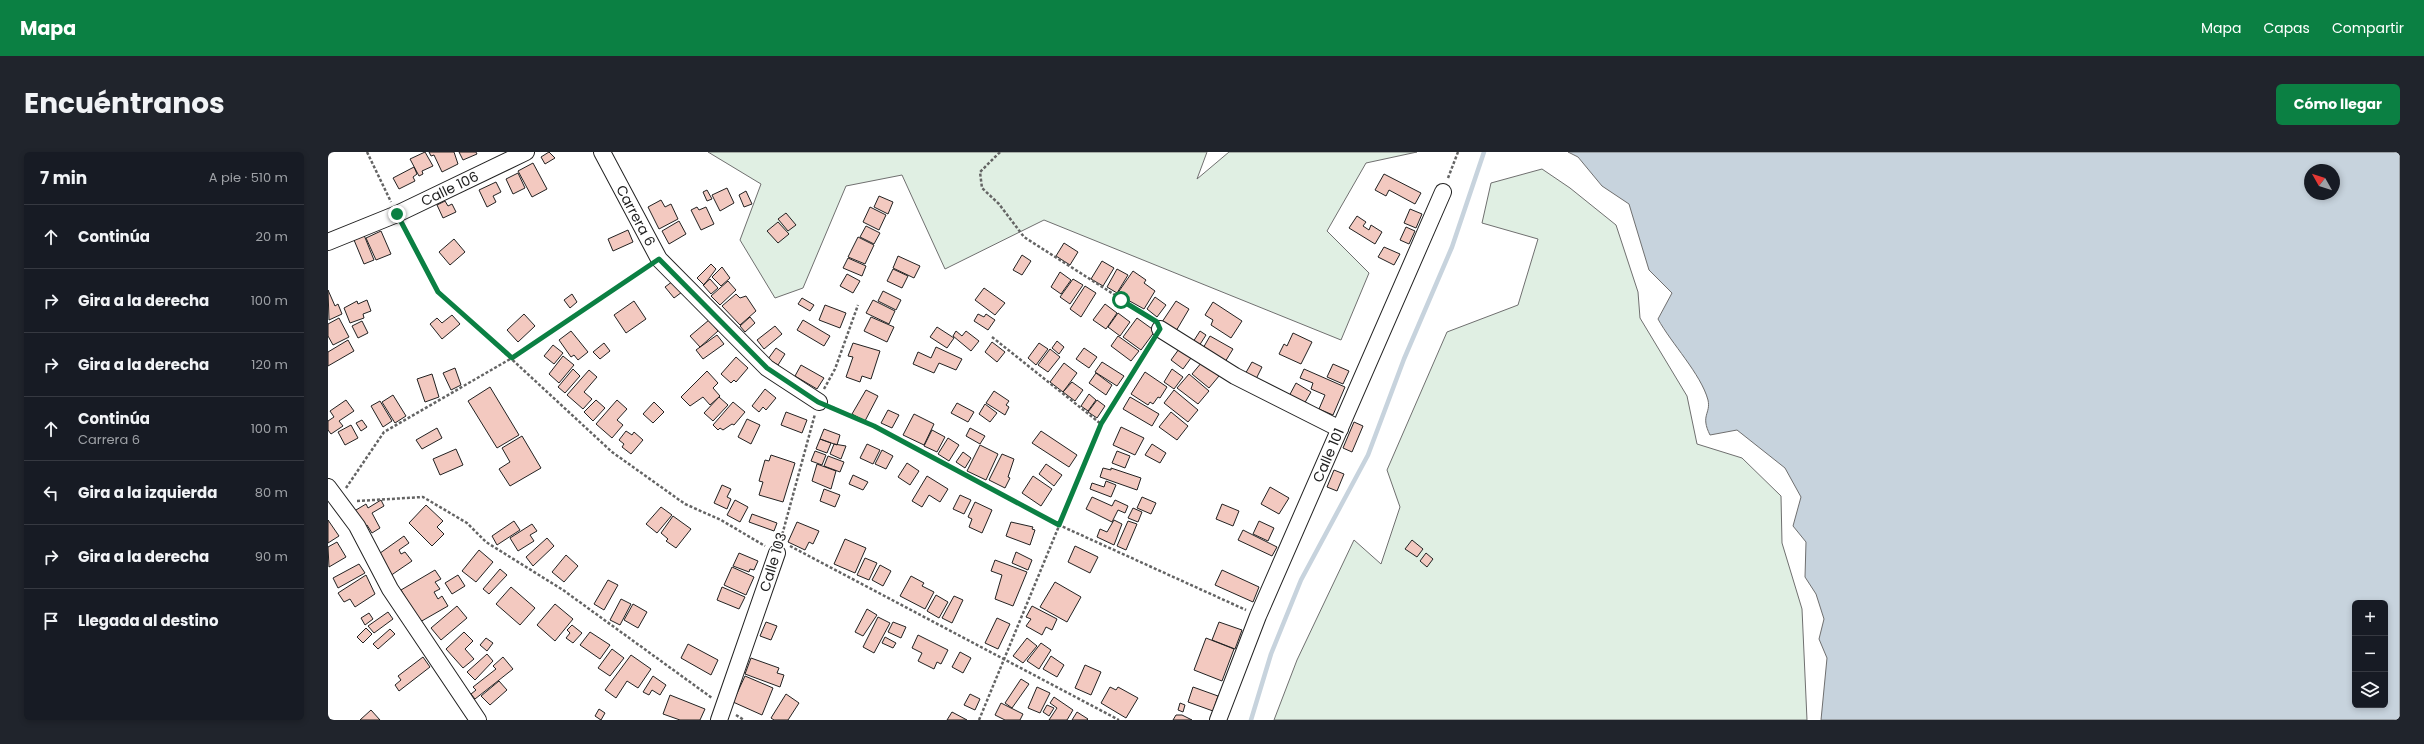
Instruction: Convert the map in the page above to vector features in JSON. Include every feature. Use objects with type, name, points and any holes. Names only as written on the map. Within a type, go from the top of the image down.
[{"type":"street","name":"Calle 106","points":[[328,242],[397,214],[526,152]]},
{"type":"street","name":"Carrera 6","points":[[602,152],[659,259],[767,368],[818,402]]},
{"type":"street","name":"Calle 101","points":[[1218,720],[1258,616],[1443,192]]},
{"type":"street","points":[[1160,329],[1235,376],[1340,429]]},
{"type":"street","points":[[328,487],[332,504],[357,526],[390,589],[478,720]]},
{"type":"street","name":"Calle 103","points":[[721,713],[779,547]]},
{"type":"path","points":[[367,152],[397,214],[438,292],[512,358],[548,394],[612,452],[685,504],[779,547],[1119,720]]},
{"type":"path","points":[[979,720],[1101,424],[1160,329],[1157,322],[1148,315],[1024,237],[999,204],[982,188],[980,172],[1000,152]]},
{"type":"path","points":[[1443,192],[1458,152]]},
{"type":"path","points":[[332,504],[384,432],[512,358],[659,259]]},
{"type":"path","name":"Calle 103","points":[[779,547],[818,402],[835,369],[858,305]]},
{"type":"path","points":[[992,337],[1101,424]]},
{"type":"path","points":[[818,402],[874,426],[1059,525],[1258,616]]},
{"type":"path","points":[[332,504],[423,497],[467,523],[486,542],[563,590],[721,713],[744,720]]},
{"type":"green space","points":[[708,152],[1207,152],[1197,179],[1229,152],[1417,152],[1366,163],[1327,231],[1369,273],[1341,340],[1044,220],[945,269],[902,175],[846,186],[803,288],[775,298],[740,240],[761,184]]},
{"type":"green space","points":[[1542,169],[1570,188],[1616,225],[1638,292],[1640,318],[1687,396],[1697,444],[1742,458],[1781,496],[1782,543],[1802,609],[1807,720],[1274,720],[1297,660],[1354,540],[1381,564],[1400,507],[1387,470],[1447,332],[1518,305],[1538,239],[1482,223],[1491,183]]},
{"type":"shaded area","points":[[1568,152],[2400,152],[2400,720],[1821,720],[1827,658],[1819,639],[1824,619],[1816,594],[1805,577],[1806,542],[1793,526],[1801,497],[1785,468],[1737,430],[1710,435],[1706,423],[1709,405],[1704,390],[1693,369],[1658,319],[1672,293],[1649,270],[1629,204],[1602,186],[1578,157]]},
{"type":"building","points":[[425,152],[433,166],[422,171],[423,174],[419,176],[410,159]]},
{"type":"building","points":[[429,152],[454,152],[458,164],[442,172],[434,155],[431,156]]},
{"type":"building","points":[[459,152],[476,152],[477,154],[463,160]]},
{"type":"building","points":[[549,152],[555,158],[545,164],[541,157]]},
{"type":"building","points":[[533,163],[547,189],[532,197],[518,171]]},
{"type":"building","points":[[414,167],[417,174],[413,177],[415,181],[399,189],[393,178]]},
{"type":"building","points":[[518,173],[525,188],[513,194],[506,179]]},
{"type":"building","points":[[1384,174],[1421,193],[1415,204],[1389,190],[1386,196],[1375,190]]},
{"type":"building","points":[[496,182],[501,192],[493,196],[496,202],[487,207],[479,190]]},
{"type":"building","points":[[727,188],[734,203],[720,211],[712,195]]},
{"type":"building","points":[[707,190],[712,199],[707,201],[703,192]]},
{"type":"building","points":[[746,191],[752,204],[744,207],[739,195]]},
{"type":"building","points":[[879,196],[893,202],[888,214],[874,207]]},
{"type":"building","points":[[661,200],[665,207],[671,204],[678,219],[659,229],[648,207]]},
{"type":"building","points":[[445,201],[448,206],[452,204],[456,212],[443,218],[437,205]]},
{"type":"building","points":[[697,207],[699,210],[706,207],[714,224],[701,230],[691,210]]},
{"type":"building","points":[[870,207],[886,215],[879,230],[863,222]]},
{"type":"building","points":[[1410,209],[1422,214],[1416,228],[1404,223]]},
{"type":"building","points":[[786,213],[796,225],[788,231],[778,219]]},
{"type":"building","points":[[1357,216],[1366,222],[1363,226],[1369,230],[1371,225],[1382,232],[1375,244],[1349,228]]},
{"type":"building","points":[[679,221],[686,234],[669,244],[662,231]]},
{"type":"building","points":[[778,222],[789,234],[778,243],[767,231]]},
{"type":"building","points":[[866,226],[880,233],[874,244],[860,237]]},
{"type":"building","points":[[1406,227],[1415,231],[1409,244],[1400,240]]},
{"type":"building","points":[[628,230],[633,242],[613,251],[608,239]]},
{"type":"building","points":[[381,231],[391,254],[376,260],[366,238]]},
{"type":"building","points":[[364,235],[374,260],[364,264],[354,240]]},
{"type":"building","points":[[858,237],[874,245],[865,264],[848,257]]},
{"type":"building","points":[[454,239],[465,252],[450,265],[439,252]]},
{"type":"building","points":[[1064,243],[1078,252],[1070,265],[1056,256]]},
{"type":"building","points":[[1384,247],[1400,254],[1394,265],[1378,257]]},
{"type":"building","points":[[1022,255],[1031,261],[1022,275],[1013,270]]},
{"type":"building","points":[[898,256],[920,266],[914,278],[893,268]]},
{"type":"building","points":[[848,258],[866,266],[862,276],[843,268]]},
{"type":"building","points":[[1102,261],[1114,268],[1103,286],[1091,279]]},
{"type":"building","points":[[711,264],[716,269],[704,285],[697,278]]},
{"type":"building","points":[[722,267],[730,278],[721,286],[712,277]]},
{"type":"building","points":[[893,269],[908,276],[902,288],[887,281]]},
{"type":"building","points":[[1117,269],[1128,275],[1117,293],[1107,287]]},
{"type":"building","points":[[1133,271],[1146,280],[1144,283],[1155,291],[1144,309],[1117,294]]},
{"type":"building","points":[[1060,272],[1071,280],[1061,294],[1051,287]]},
{"type":"building","points":[[847,274],[860,281],[853,293],[840,286]]},
{"type":"building","points":[[710,279],[718,288],[711,294],[703,285]]},
{"type":"building","points":[[1073,279],[1083,285],[1070,304],[1060,297]]},
{"type":"building","points":[[673,281],[682,292],[674,298],[665,287]]},
{"type":"building","points":[[728,281],[736,290],[720,305],[711,296]]},
{"type":"building","points":[[1085,286],[1096,293],[1081,317],[1070,309]]},
{"type":"building","points":[[984,288],[1005,303],[995,315],[975,300]]},
{"type":"building","points":[[328,290],[335,306],[338,304],[342,314],[329,320]]},
{"type":"building","points":[[883,291],[901,300],[896,310],[878,301]]},
{"type":"building","points":[[572,294],[577,302],[570,308],[564,300]]},
{"type":"building","points":[[736,294],[740,298],[746,296],[756,311],[740,325],[722,306]]},
{"type":"building","points":[[1155,297],[1166,305],[1157,317],[1147,309]]},
{"type":"building","points":[[802,298],[814,305],[810,311],[798,304]]},
{"type":"building","points":[[367,300],[371,311],[363,314],[364,318],[350,323],[344,308],[357,301],[358,304]]},
{"type":"building","points":[[873,300],[895,311],[889,324],[866,313]]},
{"type":"building","points":[[634,301],[646,319],[626,333],[614,315]]},
{"type":"building","points":[[1176,301],[1189,309],[1176,331],[1162,322]]},
{"type":"building","points":[[1213,302],[1242,321],[1231,338],[1211,325],[1213,320],[1205,315]]},
{"type":"building","points":[[1105,304],[1117,313],[1106,329],[1093,320]]},
{"type":"building","points":[[825,305],[846,313],[840,328],[819,320]]},
{"type":"building","points":[[1118,313],[1130,322],[1120,336],[1108,327]]},
{"type":"building","points":[[524,314],[535,326],[518,342],[507,330]]},
{"type":"building","points":[[978,314],[984,317],[986,314],[995,320],[988,330],[974,321]]},
{"type":"building","points":[[452,315],[460,324],[442,339],[430,324],[437,318],[442,323]]},
{"type":"building","points":[[750,317],[755,323],[745,332],[740,326]]},
{"type":"building","points":[[871,317],[894,327],[887,342],[864,331]]},
{"type":"building","points":[[339,318],[349,337],[333,345],[328,336],[328,324]]},
{"type":"building","points":[[1137,318],[1155,331],[1141,350],[1123,337]]},
{"type":"building","points":[[709,320],[718,331],[700,347],[690,336]]},
{"type":"building","points":[[803,320],[830,336],[824,346],[797,330]]},
{"type":"building","points":[[362,321],[368,333],[358,338],[352,326]]},
{"type":"building","points":[[775,326],[782,334],[764,349],[757,340]]},
{"type":"building","points":[[937,327],[954,338],[947,348],[930,337]]},
{"type":"building","points":[[571,331],[588,352],[578,360],[574,355],[571,357],[559,340]]},
{"type":"building","points":[[956,331],[962,336],[966,331],[979,341],[971,351],[953,336]]},
{"type":"building","points":[[1200,331],[1206,335],[1199,346],[1193,342]]},
{"type":"building","points":[[1293,333],[1312,342],[1301,364],[1279,354],[1284,344],[1287,346]]},
{"type":"building","points":[[717,335],[724,344],[703,359],[696,350]]},
{"type":"building","points":[[1118,336],[1139,351],[1131,361],[1111,346]]},
{"type":"building","points":[[1210,336],[1233,349],[1225,362],[1202,350]]},
{"type":"building","points":[[348,340],[354,351],[328,366],[328,352]]},
{"type":"building","points":[[1057,341],[1064,347],[1059,354],[1052,348]]},
{"type":"building","points":[[992,342],[1005,352],[997,362],[985,352]]},
{"type":"building","points":[[604,343],[610,351],[600,359],[593,352]]},
{"type":"building","points":[[853,343],[880,351],[871,379],[862,376],[860,382],[846,377],[853,357],[848,356]]},
{"type":"building","points":[[1039,343],[1048,349],[1036,365],[1028,358]]},
{"type":"building","points":[[553,345],[563,353],[554,364],[544,356]]},
{"type":"building","points":[[936,347],[962,359],[956,370],[939,363],[934,373],[913,364],[918,352],[931,358]]},
{"type":"building","points":[[776,348],[785,354],[778,365],[768,359]]},
{"type":"building","points":[[1084,348],[1097,357],[1089,368],[1076,359]]},
{"type":"building","points":[[1050,349],[1060,357],[1048,372],[1038,365]]},
{"type":"building","points":[[1179,349],[1191,358],[1183,369],[1171,360]]},
{"type":"building","points":[[563,356],[574,365],[559,383],[549,374]]},
{"type":"building","points":[[736,357],[748,368],[736,382],[734,380],[731,383],[721,374]]},
{"type":"building","points":[[1102,362],[1124,376],[1117,386],[1095,372]]},
{"type":"building","points":[[1202,362],[1219,376],[1209,388],[1192,374]]},
{"type":"building","points":[[1252,362],[1262,367],[1255,381],[1244,376]]},
{"type":"building","points":[[1064,363],[1077,373],[1063,392],[1050,382]]},
{"type":"building","points":[[1333,364],[1349,371],[1343,384],[1327,377]]},
{"type":"building","points":[[801,365],[824,378],[817,389],[795,376]]},
{"type":"building","points":[[455,368],[461,385],[451,390],[443,373]]},
{"type":"building","points":[[573,369],[580,376],[565,393],[558,387]]},
{"type":"building","points":[[1172,369],[1183,377],[1174,389],[1164,382]]},
{"type":"building","points":[[1304,369],[1345,387],[1333,415],[1319,409],[1325,395],[1311,389],[1313,383],[1300,378]]},
{"type":"building","points":[[589,370],[597,377],[584,392],[592,399],[583,409],[567,395]]},
{"type":"building","points":[[707,371],[718,383],[713,388],[720,396],[710,405],[703,397],[690,406],[681,397]]},
{"type":"building","points":[[1145,372],[1167,387],[1160,398],[1158,397],[1153,404],[1150,402],[1148,405],[1131,394]]},
{"type":"building","points":[[1096,373],[1112,385],[1106,395],[1089,383]]},
{"type":"building","points":[[432,374],[439,397],[425,402],[417,379]]},
{"type":"building","points":[[1189,374],[1209,391],[1198,404],[1177,388]]},
{"type":"building","points":[[1072,382],[1083,390],[1075,401],[1063,392]]},
{"type":"building","points":[[1296,383],[1311,392],[1303,406],[1288,398]]},
{"type":"building","points":[[490,387],[519,435],[497,448],[468,401]]},
{"type":"building","points":[[765,389],[776,398],[766,410],[763,407],[759,412],[752,406]]},
{"type":"building","points":[[866,390],[878,396],[865,421],[852,414]]},
{"type":"building","points":[[1174,390],[1198,410],[1188,422],[1164,403]]},
{"type":"building","points":[[994,391],[1009,401],[1006,405],[1009,407],[1005,415],[986,403]]},
{"type":"building","points":[[1089,394],[1096,400],[1088,411],[1081,406]]},
{"type":"building","points":[[393,395],[406,416],[395,423],[382,402]]},
{"type":"building","points":[[719,397],[728,405],[713,421],[704,413]]},
{"type":"building","points":[[1130,397],[1159,414],[1152,426],[1123,409]]},
{"type":"building","points":[[346,400],[354,411],[339,421],[343,426],[331,434],[328,430],[328,421],[334,417],[330,411]]},
{"type":"building","points":[[596,400],[605,408],[593,421],[584,412]]},
{"type":"building","points":[[617,400],[627,409],[617,420],[623,425],[612,438],[596,424]]},
{"type":"building","points":[[1097,400],[1105,406],[1097,418],[1088,412]]},
{"type":"building","points":[[380,401],[392,421],[383,427],[371,406]]},
{"type":"building","points":[[654,402],[664,412],[653,423],[643,414]]},
{"type":"building","points":[[733,402],[745,412],[734,425],[732,424],[723,430],[720,428],[718,430],[713,425]]},
{"type":"building","points":[[957,403],[974,412],[968,422],[951,413]]},
{"type":"building","points":[[985,404],[997,413],[990,422],[979,414]]},
{"type":"building","points":[[888,410],[899,415],[892,428],[881,423]]},
{"type":"building","points":[[786,412],[807,420],[802,433],[781,425]]},
{"type":"building","points":[[1171,412],[1188,426],[1177,440],[1159,427]]},
{"type":"building","points":[[914,414],[934,424],[924,445],[903,435]]},
{"type":"building","points":[[747,419],[760,425],[751,444],[738,437]]},
{"type":"building","points":[[362,420],[367,427],[361,431],[356,423]]},
{"type":"building","points":[[1354,422],[1363,426],[1352,452],[1343,448]]},
{"type":"building","points":[[351,425],[358,438],[345,445],[338,432]]},
{"type":"building","points":[[1121,427],[1144,438],[1135,455],[1113,445]]},
{"type":"building","points":[[437,428],[442,438],[422,449],[416,440]]},
{"type":"building","points":[[970,428],[985,436],[980,444],[966,436]]},
{"type":"building","points":[[824,429],[840,435],[837,445],[820,439]]},
{"type":"building","points":[[932,430],[945,437],[937,452],[924,446]]},
{"type":"building","points":[[626,431],[632,435],[634,432],[643,440],[631,454],[622,447],[624,444],[619,440]]},
{"type":"building","points":[[1041,431],[1077,455],[1069,467],[1032,443]]},
{"type":"building","points":[[522,436],[541,468],[510,486],[499,469],[510,462],[502,448]]},
{"type":"building","points":[[948,438],[959,445],[949,461],[938,454]]},
{"type":"building","points":[[820,439],[831,443],[827,453],[816,449]]},
{"type":"building","points":[[834,444],[846,446],[841,459],[830,454]]},
{"type":"building","points":[[867,444],[880,450],[873,464],[860,458]]},
{"type":"building","points":[[1152,444],[1166,453],[1160,463],[1145,455]]},
{"type":"building","points":[[980,445],[998,454],[986,480],[967,471]]},
{"type":"building","points":[[456,449],[463,465],[440,475],[433,459]]},
{"type":"building","points":[[882,450],[893,456],[886,469],[875,464]]},
{"type":"building","points":[[815,451],[826,455],[822,465],[811,461]]},
{"type":"building","points":[[1117,451],[1130,456],[1125,468],[1112,463]]},
{"type":"building","points":[[963,452],[971,458],[965,468],[956,462]]},
{"type":"building","points":[[1002,454],[1014,459],[1008,477],[1010,478],[1005,488],[989,480]]},
{"type":"building","points":[[771,455],[795,463],[783,502],[759,495],[763,482],[759,481],[765,460],[769,461]]},
{"type":"building","points":[[828,456],[844,462],[840,472],[824,466]]},
{"type":"building","points":[[907,463],[919,471],[910,485],[898,477]]},
{"type":"building","points":[[817,464],[836,471],[831,489],[812,481]]},
{"type":"building","points":[[1046,464],[1062,475],[1054,486],[1039,474]]},
{"type":"building","points":[[1103,468],[1111,470],[1111,468],[1141,478],[1137,490],[1100,477]]},
{"type":"building","points":[[1334,470],[1344,474],[1337,491],[1327,487]]},
{"type":"building","points":[[853,475],[868,482],[863,490],[849,484]]},
{"type":"building","points":[[927,476],[948,489],[940,502],[929,495],[922,507],[912,501]]},
{"type":"building","points":[[1033,476],[1052,489],[1041,506],[1022,493]]},
{"type":"building","points":[[1106,481],[1116,485],[1111,497],[1090,489],[1092,483],[1104,487]]},
{"type":"building","points":[[722,485],[731,489],[727,497],[731,499],[727,509],[714,503]]},
{"type":"building","points":[[1270,487],[1289,498],[1279,514],[1261,504]]},
{"type":"building","points":[[824,489],[840,495],[835,507],[820,501]]},
{"type":"building","points":[[960,495],[971,500],[964,514],[953,509]]},
{"type":"building","points":[[1092,497],[1112,506],[1115,500],[1128,506],[1125,513],[1118,510],[1112,522],[1086,509]]},
{"type":"building","points":[[1142,497],[1156,503],[1151,514],[1137,508]]},
{"type":"building","points":[[381,500],[384,506],[372,513],[380,528],[372,533],[367,525],[361,530],[351,513],[366,504],[368,508]]},
{"type":"building","points":[[735,500],[748,507],[740,522],[727,515]]},
{"type":"building","points":[[975,502],[992,510],[982,533],[969,527],[972,519],[968,517]]},
{"type":"building","points":[[1222,504],[1239,511],[1233,526],[1216,519]]},
{"type":"building","points":[[426,505],[443,521],[437,527],[444,534],[432,546],[409,523]]},
{"type":"building","points":[[661,507],[672,515],[657,533],[646,524]]},
{"type":"building","points":[[1133,508],[1142,512],[1138,522],[1128,518]]},
{"type":"building","points":[[752,514],[777,523],[774,531],[749,522]]},
{"type":"building","points":[[673,516],[691,529],[676,548],[666,541],[668,539],[661,533]]},
{"type":"building","points":[[328,520],[339,536],[328,543]]},
{"type":"building","points":[[1114,520],[1122,524],[1114,545],[1097,537],[1100,529],[1107,532]]},
{"type":"building","points":[[514,521],[520,530],[497,545],[492,536]]},
{"type":"building","points":[[1128,521],[1137,524],[1126,550],[1117,546]]},
{"type":"building","points":[[1259,521],[1274,528],[1268,541],[1253,534]]},
{"type":"building","points":[[797,522],[819,531],[813,544],[809,542],[805,550],[788,542]]},
{"type":"building","points":[[1011,522],[1033,527],[1032,529],[1035,530],[1030,545],[1006,536]]},
{"type":"building","points":[[532,524],[537,531],[530,535],[534,541],[518,551],[510,538]]},
{"type":"building","points":[[1243,530],[1277,547],[1272,556],[1238,540]]},
{"type":"building","points":[[404,536],[409,543],[399,550],[401,554],[405,552],[412,561],[390,576],[376,556]]},
{"type":"building","points":[[547,538],[554,546],[533,566],[526,557]]},
{"type":"building","points":[[845,539],[866,548],[855,573],[834,564]]},
{"type":"building","points":[[1412,540],[1423,549],[1417,557],[1405,549]]},
{"type":"building","points":[[337,542],[346,557],[329,567],[328,547]]},
{"type":"building","points":[[1075,546],[1098,557],[1090,573],[1068,562]]},
{"type":"building","points":[[479,550],[493,562],[476,582],[462,571]]},
{"type":"building","points":[[1016,552],[1032,560],[1028,570],[1012,563]]},
{"type":"building","points":[[739,553],[758,561],[754,570],[750,569],[749,572],[733,566]]},
{"type":"building","points":[[1426,553],[1433,559],[1427,567],[1420,561]]},
{"type":"building","points":[[566,555],[578,566],[564,582],[552,572]]},
{"type":"building","points":[[865,558],[877,563],[869,580],[857,575]]},
{"type":"building","points":[[995,560],[1027,572],[1013,606],[995,599],[1002,575],[991,571]]},
{"type":"building","points":[[359,564],[365,573],[338,588],[333,578]]},
{"type":"building","points":[[880,565],[891,571],[883,586],[872,580]]},
{"type":"building","points":[[732,567],[754,577],[746,595],[724,585]]},
{"type":"building","points":[[500,569],[507,575],[489,594],[483,589]]},
{"type":"building","points":[[435,570],[441,579],[435,582],[440,589],[434,592],[438,599],[442,596],[448,606],[420,622],[401,590]]},
{"type":"building","points":[[1222,570],[1259,587],[1253,602],[1215,585]]},
{"type":"building","points":[[366,575],[375,594],[355,607],[350,599],[344,602],[338,593]]},
{"type":"building","points":[[458,575],[465,586],[452,594],[445,583]]},
{"type":"building","points":[[911,576],[924,583],[922,586],[934,592],[925,609],[900,596]]},
{"type":"building","points":[[608,580],[618,585],[604,610],[594,604]]},
{"type":"building","points":[[1055,582],[1081,597],[1067,622],[1040,607]]},
{"type":"building","points":[[511,587],[535,608],[520,625],[496,604]]},
{"type":"building","points":[[722,587],[745,597],[739,609],[717,600]]},
{"type":"building","points":[[936,595],[948,602],[939,618],[927,611]]},
{"type":"building","points":[[954,596],[963,600],[952,623],[942,618]]},
{"type":"building","points":[[621,599],[631,604],[620,625],[610,620]]},
{"type":"building","points":[[555,604],[573,619],[555,641],[537,625]]},
{"type":"building","points":[[633,604],[647,612],[638,628],[624,620]]},
{"type":"building","points":[[457,606],[467,618],[441,640],[431,628]]},
{"type":"building","points":[[1032,606],[1057,619],[1052,630],[1046,627],[1042,635],[1026,626],[1031,619],[1026,617]]},
{"type":"building","points":[[867,609],[877,615],[863,636],[855,632]]},
{"type":"building","points":[[388,612],[393,619],[374,633],[368,626]]},
{"type":"building","points":[[369,613],[373,619],[365,625],[361,618]]},
{"type":"building","points":[[878,617],[890,623],[874,653],[863,647]]},
{"type":"building","points":[[997,618],[1010,624],[998,649],[985,643]]},
{"type":"building","points":[[766,622],[777,626],[771,640],[760,636]]},
{"type":"building","points":[[893,622],[906,627],[901,638],[888,632]]},
{"type":"building","points":[[1219,622],[1242,630],[1235,649],[1212,640]]},
{"type":"building","points":[[572,625],[582,633],[573,643],[566,638],[570,633],[567,630]]},
{"type":"building","points":[[366,628],[372,634],[363,643],[357,637]]},
{"type":"building","points":[[390,629],[395,634],[378,649],[373,644]]},
{"type":"building","points":[[464,632],[473,641],[465,649],[474,659],[463,668],[446,649]]},
{"type":"building","points":[[590,632],[610,645],[600,659],[580,645]]},
{"type":"building","points":[[918,635],[948,650],[941,664],[937,662],[934,669],[918,661],[922,653],[912,648]]},
{"type":"building","points":[[885,637],[896,643],[893,648],[882,643]]},
{"type":"building","points":[[486,638],[493,643],[487,651],[480,645]]},
{"type":"building","points":[[1027,638],[1037,646],[1023,663],[1013,656]]},
{"type":"building","points":[[1206,638],[1234,649],[1222,681],[1194,670]]},
{"type":"building","points":[[1041,643],[1051,650],[1039,669],[1027,661]]},
{"type":"building","points":[[688,644],[718,660],[711,675],[681,658]]},
{"type":"building","points":[[612,649],[624,658],[610,676],[598,668]]},
{"type":"building","points":[[960,652],[971,658],[963,673],[952,667]]},
{"type":"building","points":[[487,654],[493,661],[475,680],[467,672]]},
{"type":"building","points":[[631,655],[651,669],[638,688],[627,681],[616,698],[605,690]]},
{"type":"building","points":[[1051,656],[1064,665],[1057,677],[1043,669]]},
{"type":"building","points":[[423,657],[430,667],[399,691],[395,685],[401,680],[398,676]]},
{"type":"building","points":[[503,657],[513,669],[475,699],[471,694],[476,690],[473,687],[496,669],[493,666]]},
{"type":"building","points":[[751,658],[779,668],[777,673],[784,675],[780,687],[745,674]]},
{"type":"building","points":[[1085,665],[1101,672],[1091,695],[1075,688]]},
{"type":"building","points":[[653,676],[666,685],[660,695],[652,690],[649,695],[643,692]]},
{"type":"building","points":[[745,676],[773,688],[762,715],[733,702]]},
{"type":"building","points":[[1021,679],[1029,684],[1012,708],[1005,703]]},
{"type":"building","points":[[499,681],[507,690],[490,705],[481,696]]},
{"type":"building","points":[[1037,687],[1050,693],[1040,713],[1028,708]]},
{"type":"building","points":[[1110,687],[1116,690],[1118,687],[1138,698],[1126,718],[1101,703]]},
{"type":"building","points":[[1193,687],[1218,696],[1213,711],[1188,702]]},
{"type":"building","points":[[786,694],[799,703],[788,720],[774,720],[771,718]]},
{"type":"building","points":[[970,694],[980,699],[975,710],[964,705]]},
{"type":"building","points":[[670,695],[705,709],[700,720],[680,720],[663,714]]},
{"type":"building","points":[[1054,697],[1073,710],[1067,720],[1049,720],[1057,708],[1050,703]]},
{"type":"building","points":[[1001,703],[1023,714],[1020,720],[1005,720],[995,715]]},
{"type":"building","points":[[1180,703],[1185,705],[1183,712],[1178,710]]},
{"type":"building","points":[[1047,705],[1054,708],[1049,716],[1043,712]]},
{"type":"building","points":[[599,709],[605,713],[601,720],[595,716]]},
{"type":"building","points":[[371,710],[380,720],[360,720]]},
{"type":"building","points":[[952,712],[967,720],[947,720]]},
{"type":"building","points":[[1077,712],[1088,719],[1072,720]]},
{"type":"building","points":[[1176,715],[1182,715],[1192,720],[1173,720]]},
{"type":"waterway","points":[[1251,720],[1271,654],[1301,580],[1368,455],[1404,359],[1452,247],[1484,152]]},
{"type":"route","points":[[397,214],[438,292],[512,358],[659,259],[767,368],[818,402],[874,426],[1059,525],[1101,424],[1112,410],[1160,329],[1157,322],[1148,315],[1121,300]]}]
